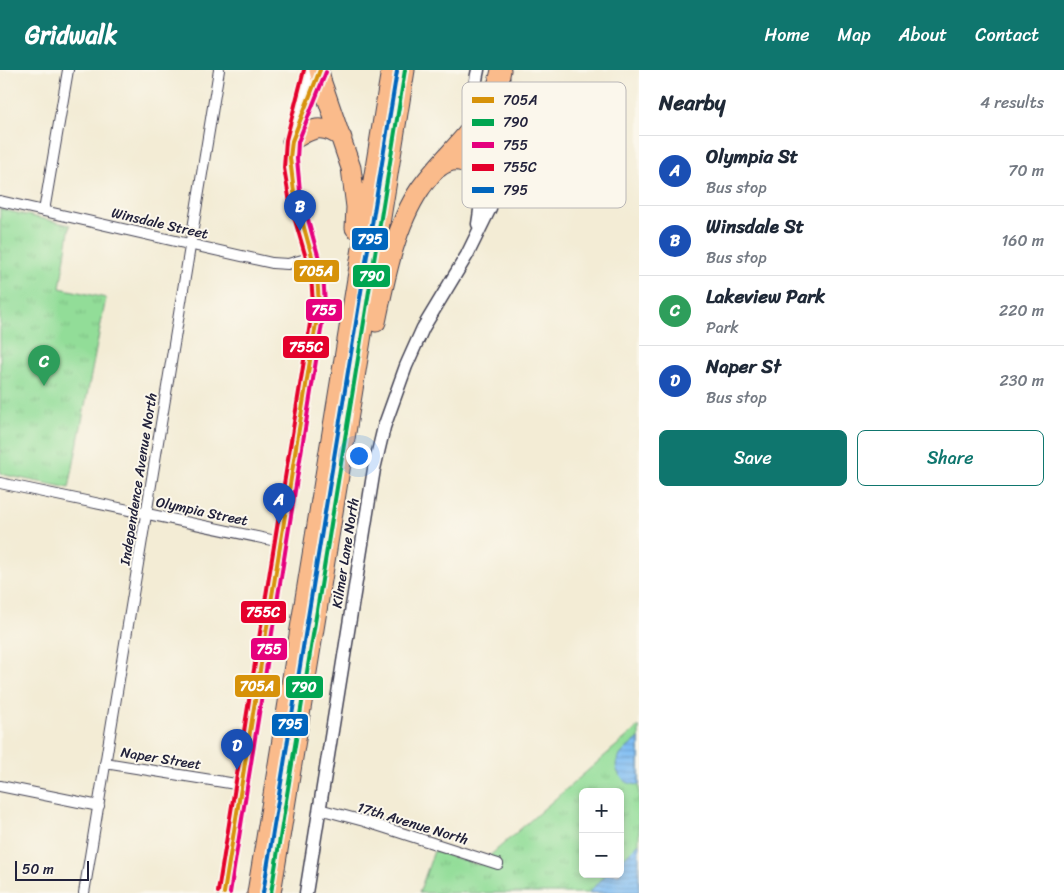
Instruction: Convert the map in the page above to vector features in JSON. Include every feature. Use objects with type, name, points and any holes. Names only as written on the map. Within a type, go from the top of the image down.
[{"type":"highway","points":[[257,893],[391,70]]},
{"type":"highway","points":[[271,893],[405,70]]},
{"type":"highway","points":[[498,82],[502,70]]},
{"type":"highway","points":[[317,71],[351,168],[356,208],[340,381]]},
{"type":"highway","points":[[292,142],[304,132],[320,129],[333,132],[342,138]]},
{"type":"highway","points":[[338,482],[361,397],[381,299],[398,234],[411,204],[433,172],[462,138]]},
{"type":"highway","points":[[433,172],[451,160],[462,162]]},
{"type":"street","points":[[44,211],[68,70]]},
{"type":"street","name":"Independence Avenue North","points":[[84,893],[219,70]]},
{"type":"street","points":[[224,893],[319,305],[317,274],[292,182],[290,150],[317,71]]},
{"type":"street","name":"Winsdale Street","points":[[0,201],[272,263],[288,264],[313,257]]},
{"type":"street","name":"Kilmer Lane North","points":[[476,237],[480,208]]},
{"type":"street","name":"Kilmer Lane North","points":[[306,893],[372,479],[384,427],[396,389],[423,328],[467,255],[490,208]]},
{"type":"street","name":"Olympia Street","points":[[0,485],[281,542]]},
{"type":"street","name":"Naper Street","points":[[105,763],[242,785]]},
{"type":"street","points":[[0,786],[99,806]]},
{"type":"street","name":"17th Avenue North","points":[[319,809],[364,821],[498,864]]},
{"type":"green space","points":[[0,209],[70,225],[60,288],[106,298],[69,488],[0,474]]},
{"type":"green space","points":[[639,726],[639,843],[624,858],[624,788],[579,788],[579,878],[603,878],[588,893],[419,893],[434,851],[479,865]]},
{"type":"water","points":[[639,738],[639,785],[629,783],[623,779],[617,771],[616,765],[620,755]]},
{"type":"water","points":[[639,843],[639,893],[588,893],[603,878],[624,878],[624,858]]},
{"type":"transit line","name":"755C","points":[[218,892],[313,305],[311,275],[290,203],[284,168],[286,140],[304,70]]},
{"type":"transit line","name":"705A","points":[[224,893],[319,305],[317,274],[294,192],[290,158],[292,141],[320,70]]},
{"type":"transit line","name":"790","points":[[271,893],[405,70]]},
{"type":"transit line","name":"795","points":[[263,893],[397,71]]},
{"type":"transit line","name":"755","points":[[230,893],[325,305],[323,273],[300,191],[297,159],[298,142],[326,72]]},
{"type":"place","name":"Winsdale St","points":[[300,231]]},
{"type":"place","name":"Lakeview Park","points":[[44,386]]},
{"type":"place","name":"Olympia St","points":[[279,524]]},
{"type":"place","name":"Naper St","points":[[237,770]]}]
